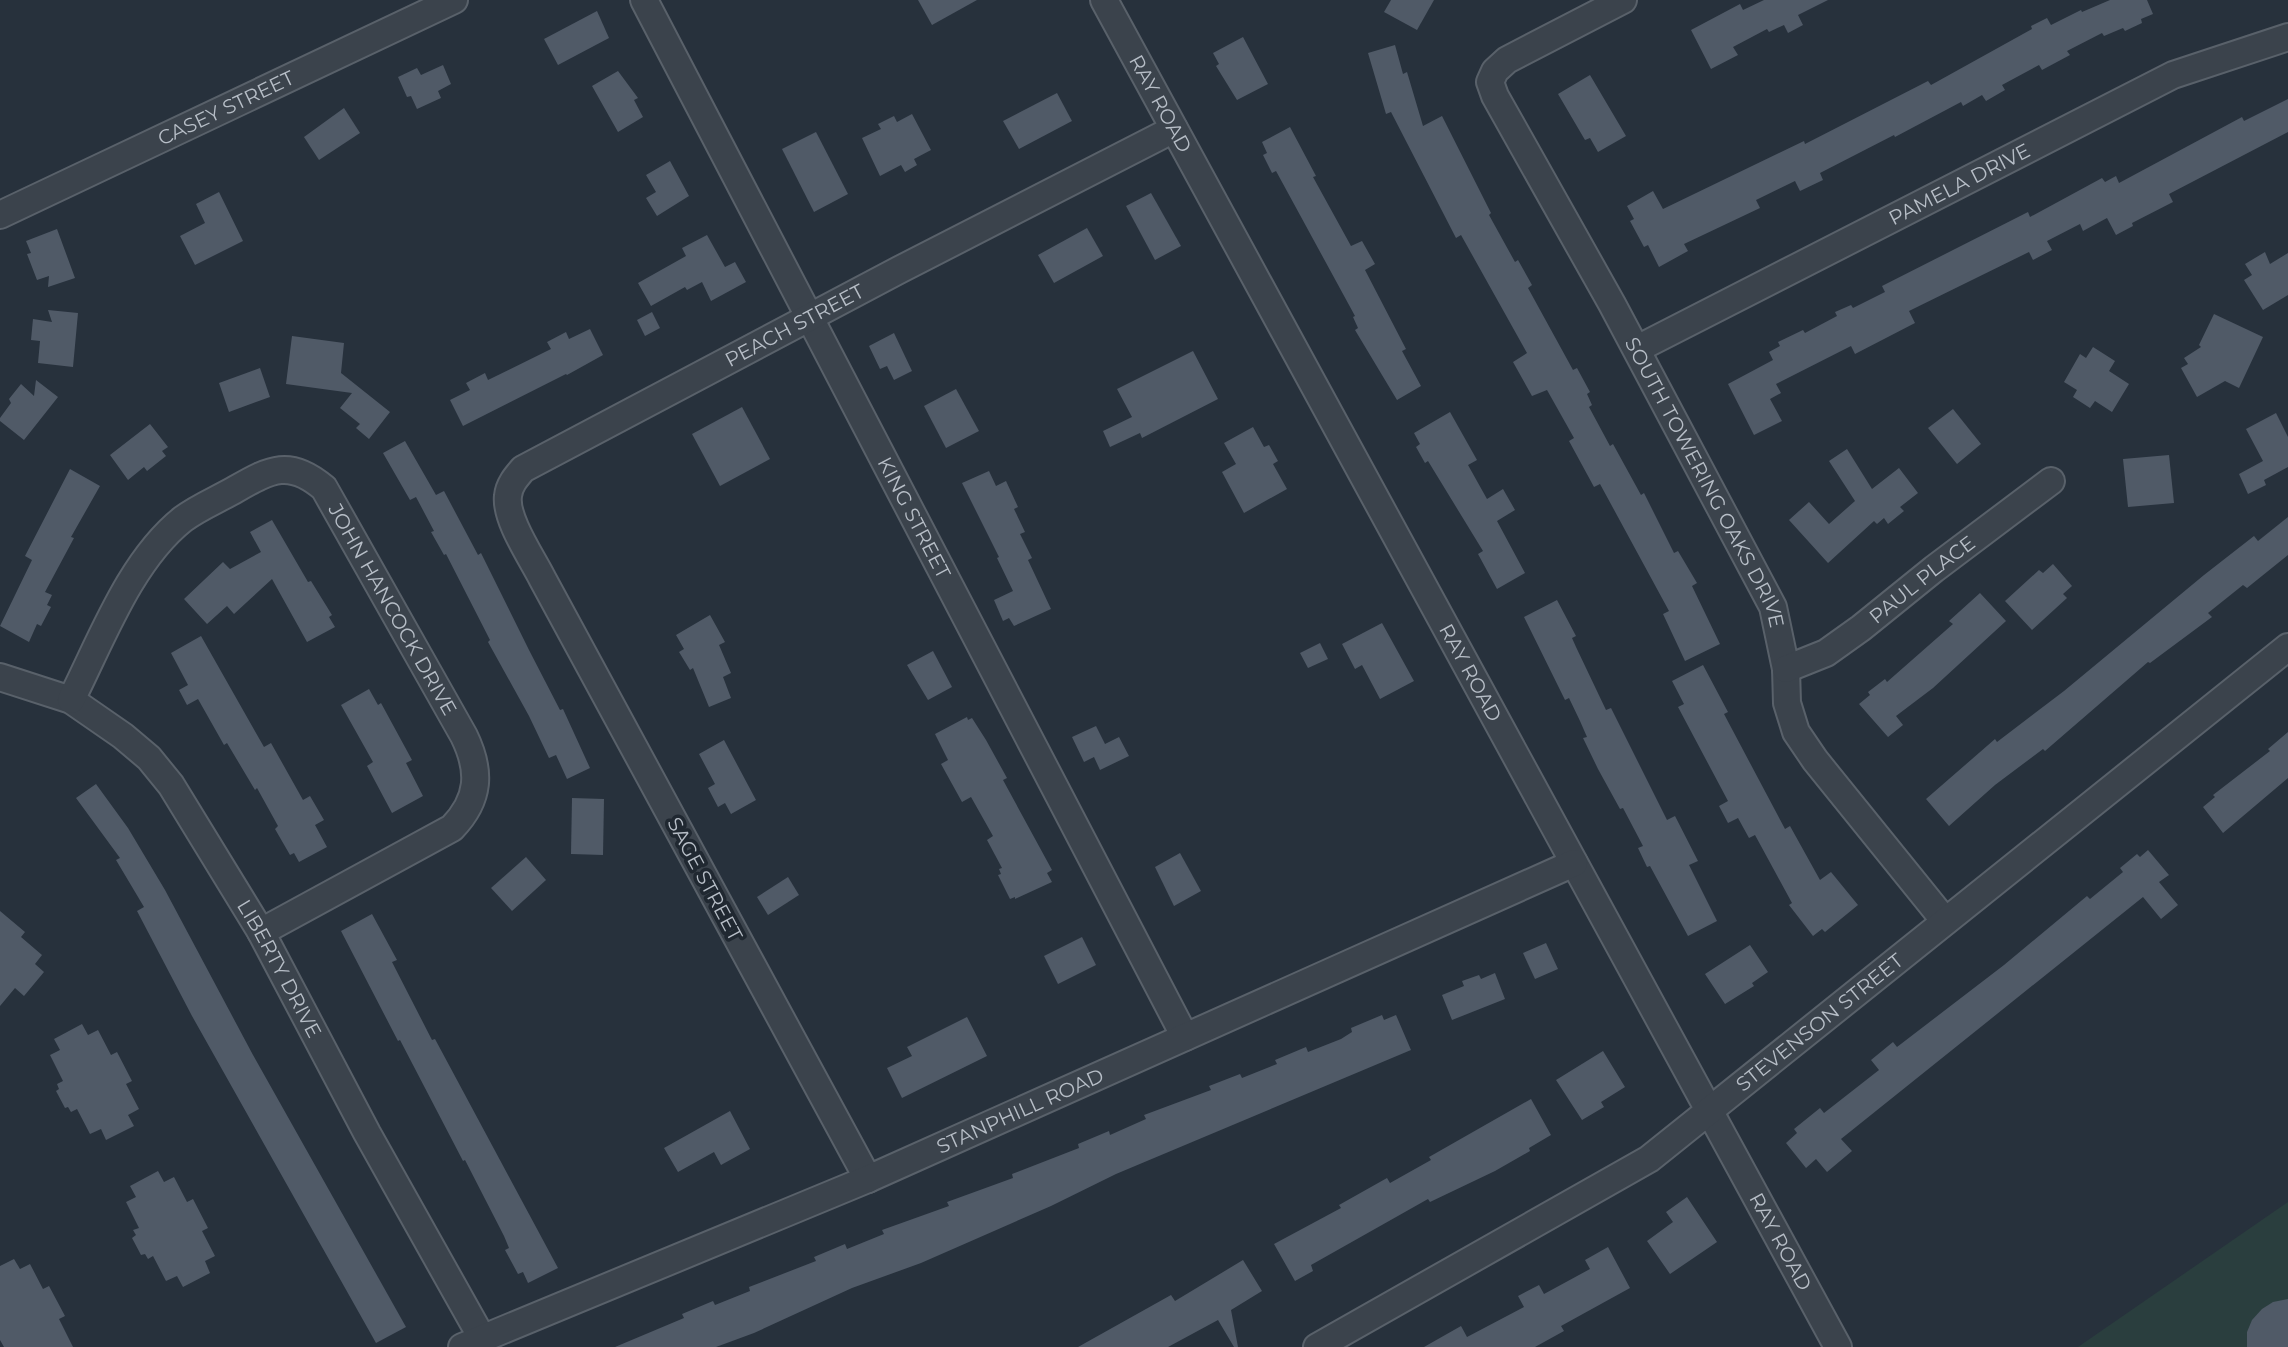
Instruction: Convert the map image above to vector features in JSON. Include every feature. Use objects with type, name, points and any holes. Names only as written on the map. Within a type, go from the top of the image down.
[{"type":"street","name":"CASEY STREET","points":[[0,215],[454,0]]},
{"type":"street","name":"KING STREET","points":[[644,0],[1185,1037]]},
{"type":"street","name":"RAY ROAD","points":[[1104,0],[1838,1347]]},
{"type":"street","name":"SOUTH TOWERING OAKS DRIVE","points":[[1623,0],[1507,60],[1495,71],[1490,82],[1637,349],[1773,607],[1786,669],[1787,703],[1796,732],[1815,760],[1945,921]]},
{"type":"street","name":"PAMELA DRIVE","points":[[1637,349],[2164,80],[2288,37]]},
{"type":"street","name":"PEACH STREET","points":[[542,578],[509,513],[508,497],[513,481],[523,469],[1174,129]]},
{"type":"street","name":"JOHN HANCOCK DRIVE","points":[[71,700],[141,564],[184,518],[263,474],[280,469],[310,476],[324,488],[464,736],[473,756],[476,777],[472,798],[452,828],[261,932]]},
{"type":"street","name":"PAUL PLACE","points":[[1786,669],[1826,653],[2051,481]]},
{"type":"street","name":"SAGE STREET","points":[[542,578],[868,1179]]},
{"type":"street","name":"STEVENSON STREET","points":[[1317,1347],[1649,1159],[2288,647]]},
{"type":"street","name":"LIBERTY DRIVE","points":[[0,677],[71,700],[123,736],[171,785],[261,932],[374,1145],[472,1342]]},
{"type":"street","name":"STANPHILL ROAD","points":[[472,1342],[868,1179],[1574,863]]},
{"type":"green space","points":[[2288,1202],[2288,1347],[2078,1347]]},
{"type":"building","points":[[918,0],[977,0],[932,25]]},
{"type":"building","points":[[1391,0],[1434,0],[1417,30],[1384,12]]},
{"type":"building","points":[[1764,0],[1828,0],[1798,15],[1803,25],[1788,33],[1784,25],[1769,32],[1767,29],[1733,47],[1738,55],[1711,69],[1691,30],[1740,4],[1743,10]]},
{"type":"building","points":[[2110,0],[2147,0],[2153,14],[2125,31],[2123,28],[2104,36],[2102,33],[2067,51],[2070,55],[2042,70],[2039,65],[2002,85],[2005,90],[1986,101],[1982,95],[1963,106],[1961,102],[1894,135],[1820,173],[1823,180],[1800,191],[1795,181],[1756,200],[1760,208],[1684,244],[1688,251],[1659,267],[1648,245],[1644,247],[1630,221],[1634,219],[1627,206],[1653,191],[1663,209],[1804,141],[1805,144],[1928,81],[1931,85],[2047,18],[2051,25]]},
{"type":"building","points":[[597,11],[609,38],[558,65],[544,39]]},
{"type":"building","points":[[1243,37],[1268,84],[1237,100],[1216,66],[1219,64],[1213,53]]},
{"type":"building","points":[[1395,45],[1403,74],[1407,72],[1423,126],[1442,116],[1491,213],[1489,215],[1515,262],[1518,260],[1532,285],[1528,288],[1573,370],[1577,368],[1590,392],[1587,394],[1592,405],[1589,407],[1610,446],[1613,444],[1641,495],[1644,493],[1674,553],[1678,551],[1697,583],[1692,586],[1720,644],[1685,661],[1663,614],[1669,611],[1600,484],[1594,487],[1569,441],[1574,438],[1547,390],[1532,396],[1513,362],[1527,353],[1461,235],[1456,238],[1391,112],[1386,114],[1368,53]]},
{"type":"building","points":[[443,65],[451,84],[438,91],[441,98],[417,109],[411,96],[407,97],[398,77],[417,68],[421,75]]},
{"type":"building","points":[[618,71],[638,98],[634,100],[643,117],[618,132],[592,86]]},
{"type":"building","points":[[1590,75],[1626,136],[1598,152],[1590,138],[1585,140],[1558,94]]},
{"type":"building","points":[[1057,93],[1072,121],[1019,149],[1003,121]]},
{"type":"building","points":[[2288,99],[2288,132],[2169,194],[2173,202],[2132,223],[2133,226],[2116,235],[2107,218],[2083,231],[2080,224],[2047,241],[2052,250],[2033,260],[2029,252],[1909,311],[1915,323],[1855,354],[1851,346],[1776,384],[1781,393],[1770,399],[1782,421],[1754,435],[1728,384],[1773,360],[1769,352],[1780,346],[1778,342],[1803,330],[1805,333],[1837,316],[1835,312],[1851,305],[1853,308],[1885,292],[1882,286],[2028,212],[2030,217],[2102,178],[2105,182],[2116,176],[2119,183],[2242,117],[2244,121]]},
{"type":"building","points":[[344,108],[360,133],[319,160],[304,137]]},
{"type":"building","points":[[912,114],[931,150],[914,159],[917,165],[905,172],[901,165],[880,176],[862,138],[881,129],[878,124],[894,116],[897,122]]},
{"type":"building","points":[[1290,127],[1351,246],[1362,241],[1375,264],[1365,270],[1406,349],[1402,351],[1421,386],[1397,400],[1355,330],[1358,328],[1355,316],[1276,171],[1272,173],[1263,155],[1267,153],[1262,142]]},
{"type":"building","points":[[816,132],[848,194],[814,212],[782,149]]},
{"type":"building","points":[[670,161],[689,196],[657,216],[646,198],[656,192],[646,175]]},
{"type":"building","points":[[219,192],[243,241],[195,265],[180,236],[205,223],[196,204]]},
{"type":"building","points":[[1151,193],[1181,246],[1155,260],[1126,206]]},
{"type":"building","points":[[1087,228],[1103,256],[1054,283],[1038,255]]},
{"type":"building","points":[[57,229],[75,278],[48,287],[49,276],[37,280],[27,254],[31,253],[26,241]]},
{"type":"building","points":[[707,235],[725,267],[735,262],[746,282],[711,301],[702,282],[687,290],[685,287],[651,306],[638,283],[686,256],[682,248]]},
{"type":"building","points":[[2265,252],[2270,264],[2288,253],[2288,295],[2263,310],[2244,280],[2252,275],[2245,264]]},
{"type":"building","points":[[48,310],[78,313],[73,367],[38,363],[40,341],[31,340],[33,319],[52,322]]},
{"type":"building","points":[[652,312],[660,328],[645,336],[637,320]]},
{"type":"building","points":[[2214,314],[2263,337],[2239,388],[2225,381],[2197,397],[2181,368],[2188,364],[2184,358],[2201,347],[2199,345]]},
{"type":"building","points":[[590,329],[603,355],[463,426],[450,400],[470,390],[466,383],[485,373],[488,380],[551,349],[547,342],[566,332],[569,339]]},
{"type":"building","points":[[894,333],[912,371],[894,380],[887,366],[880,369],[869,346]]},
{"type":"building","points":[[292,336],[344,343],[341,373],[390,412],[369,439],[356,428],[360,424],[340,408],[352,393],[286,384]]},
{"type":"building","points":[[2093,347],[2115,361],[2109,371],[2129,384],[2112,412],[2095,401],[2090,408],[2073,397],[2077,390],[2064,382],[2080,354],[2086,358]]},
{"type":"building","points":[[1193,351],[1218,399],[1142,438],[1140,433],[1110,447],[1103,431],[1132,417],[1117,389]]},
{"type":"building","points":[[260,368],[270,397],[229,412],[219,383]]},
{"type":"building","points":[[36,380],[58,397],[24,440],[0,418],[21,384],[34,396]]},
{"type":"building","points":[[956,389],[979,431],[946,448],[924,406]]},
{"type":"building","points":[[742,407],[770,459],[720,486],[692,434]]},
{"type":"building","points":[[1953,409],[1981,444],[1957,464],[1928,428]]},
{"type":"building","points":[[1450,412],[1477,460],[1468,465],[1487,499],[1503,489],[1515,510],[1497,521],[1525,573],[1497,589],[1478,554],[1483,551],[1428,461],[1425,463],[1416,447],[1420,444],[1414,433]]},
{"type":"building","points":[[2276,413],[2288,437],[2288,467],[2264,480],[2266,485],[2248,494],[2239,474],[2263,461],[2246,429]]},
{"type":"building","points":[[150,424],[168,447],[162,451],[166,456],[147,471],[144,467],[128,480],[110,455]]},
{"type":"building","points":[[1253,427],[1264,447],[1269,445],[1278,461],[1273,464],[1287,489],[1244,513],[1222,472],[1236,464],[1224,443]]},
{"type":"building","points":[[405,441],[436,495],[444,491],[478,555],[481,553],[560,710],[563,709],[590,768],[567,779],[556,755],[549,758],[446,554],[431,532],[434,531],[416,497],[410,500],[383,453]]},
{"type":"building","points":[[1847,449],[1872,489],[1899,468],[1918,493],[1900,507],[1904,511],[1888,524],[1884,518],[1877,524],[1874,521],[1828,563],[1789,520],[1809,502],[1829,524],[1855,501],[1829,461]]},
{"type":"building","points":[[2169,455],[2174,503],[2128,507],[2123,459]]},
{"type":"building","points":[[70,469],[100,486],[45,592],[52,595],[47,605],[51,607],[41,626],[37,624],[29,642],[0,626],[32,560],[25,556]]},
{"type":"building","points":[[989,471],[996,486],[1006,481],[1018,507],[1014,509],[1025,532],[1020,534],[1032,558],[1028,560],[1051,609],[1014,626],[1009,618],[1003,621],[994,600],[1013,591],[962,483]]},
{"type":"building","points":[[2288,517],[2288,555],[2247,588],[2243,585],[2208,613],[2212,617],[2148,662],[2045,751],[2043,749],[1995,785],[1949,826],[1926,799],[1995,739],[1997,742],[2064,691],[2254,536],[2258,541]]},
{"type":"building","points":[[272,520],[308,582],[311,581],[332,615],[329,617],[335,627],[307,642],[272,579],[234,614],[227,606],[207,624],[184,599],[223,562],[230,569],[261,552],[250,532]]},
{"type":"building","points":[[2053,564],[2072,586],[2063,594],[2067,598],[2032,630],[2005,601],[2039,570],[2043,573]]},
{"type":"building","points":[[1980,593],[2006,621],[1933,688],[1896,716],[1903,725],[1888,737],[1859,704],[1870,695],[1868,692],[1885,679],[1887,682],[1953,624],[1949,621]]},
{"type":"building","points":[[1557,600],[1576,636],[1572,638],[1606,710],[1611,708],[1667,820],[1675,816],[1698,861],[1689,865],[1717,921],[1688,936],[1650,866],[1647,867],[1638,848],[1643,846],[1598,769],[1569,698],[1565,700],[1524,617]]},
{"type":"building","points":[[710,615],[725,642],[719,645],[731,673],[723,677],[731,698],[709,707],[693,668],[690,670],[679,652],[684,649],[676,635]]},
{"type":"building","points":[[1382,623],[1414,681],[1380,699],[1362,665],[1355,669],[1342,644]]},
{"type":"building","points":[[201,636],[264,747],[271,743],[303,800],[310,796],[324,820],[315,825],[327,847],[299,862],[294,853],[290,855],[257,788],[255,790],[227,743],[224,745],[198,699],[187,705],[179,690],[188,685],[171,653]]},
{"type":"building","points":[[1320,643],[1328,659],[1308,668],[1300,653]]},
{"type":"building","points":[[933,651],[952,687],[928,700],[907,665]]},
{"type":"building","points":[[1703,665],[1728,712],[1724,714],[1785,829],[1790,826],[1820,880],[1831,872],[1858,905],[1825,932],[1822,929],[1813,936],[1789,905],[1792,903],[1755,835],[1749,838],[1738,818],[1728,823],[1719,806],[1728,801],[1678,707],[1684,704],[1672,681]]},
{"type":"building","points":[[369,689],[378,705],[381,703],[412,760],[406,763],[423,796],[392,813],[367,766],[373,762],[341,705]]},
{"type":"building","points":[[967,717],[968,720],[972,718],[986,740],[1007,778],[1003,780],[1052,870],[1047,873],[1052,882],[1015,899],[1010,899],[998,875],[1002,868],[987,840],[993,836],[971,797],[962,802],[941,764],[948,760],[935,734]]},
{"type":"building","points":[[1096,726],[1105,744],[1119,737],[1129,756],[1100,770],[1094,757],[1084,762],[1072,737]]},
{"type":"building","points":[[2288,732],[2288,778],[2223,833],[2203,807]]},
{"type":"building","points":[[724,740],[756,800],[731,814],[725,803],[718,807],[708,788],[715,784],[699,754]]},
{"type":"building","points":[[96,784],[128,828],[165,890],[253,1055],[406,1327],[376,1343],[192,1016],[137,911],[144,907],[116,860],[120,858],[76,798]]},
{"type":"building","points":[[572,798],[604,799],[603,855],[571,854]]},
{"type":"building","points":[[2148,850],[2169,875],[2159,882],[2178,905],[2161,919],[2143,897],[1841,1139],[1852,1151],[1827,1172],[1816,1159],[1806,1168],[1786,1143],[1797,1133],[1794,1129],[1820,1108],[1824,1113],[1879,1070],[1871,1060],[1893,1042],[1897,1047],[2087,896],[2090,899],[2123,872],[2120,868],[2137,854],[2140,857]]},
{"type":"building","points":[[1180,853],[1201,891],[1174,906],[1155,867]]},
{"type":"building","points":[[526,857],[546,880],[512,911],[491,888]]},
{"type":"building","points":[[788,877],[799,895],[768,915],[757,897]]},
{"type":"building","points":[[0,911],[25,932],[21,937],[42,955],[35,964],[44,972],[24,996],[15,988],[0,1006]]},
{"type":"building","points":[[372,914],[397,960],[392,962],[432,1040],[435,1039],[558,1268],[528,1283],[523,1272],[518,1274],[505,1250],[509,1248],[504,1236],[465,1160],[341,931]]},
{"type":"building","points":[[1082,937],[1096,965],[1058,984],[1044,956]]},
{"type":"building","points":[[1546,943],[1558,969],[1535,979],[1523,953]]},
{"type":"building","points":[[1750,945],[1768,972],[1752,983],[1754,986],[1725,1004],[1705,974]]},
{"type":"building","points":[[1495,973],[1505,999],[1452,1020],[1442,995],[1464,986],[1462,981],[1479,975],[1481,979]]},
{"type":"building","points":[[1382,1015],[1384,1020],[1396,1015],[1411,1050],[1116,1174],[1051,1206],[921,1263],[852,1288],[754,1333],[716,1347],[615,1347],[684,1318],[682,1314],[713,1301],[715,1305],[750,1291],[749,1287],[816,1261],[814,1257],[845,1244],[847,1249],[884,1234],[882,1230],[949,1206],[947,1202],[1013,1178],[1012,1174],[1079,1148],[1078,1144],[1109,1131],[1110,1135],[1146,1119],[1144,1115],[1211,1090],[1209,1086],[1240,1074],[1242,1078],[1277,1064],[1275,1060],[1306,1047],[1308,1052],[1341,1039],[1352,1032],[1351,1028]]},
{"type":"building","points":[[967,1017],[987,1056],[902,1098],[887,1068],[912,1056],[907,1047]]},
{"type":"building","points":[[82,1024],[88,1035],[98,1030],[111,1055],[117,1052],[132,1081],[126,1084],[139,1109],[128,1115],[134,1126],[106,1140],[101,1129],[90,1134],[77,1109],[71,1112],[68,1107],[65,1108],[56,1091],[59,1089],[57,1084],[63,1081],[50,1055],[60,1050],[54,1039]]},
{"type":"building","points":[[1603,1051],[1625,1087],[1601,1102],[1604,1107],[1582,1120],[1556,1080]]},
{"type":"building","points":[[1531,1099],[1551,1135],[1495,1171],[1430,1202],[1428,1199],[1311,1265],[1313,1271],[1295,1281],[1274,1244],[1341,1208],[1339,1205],[1387,1178],[1390,1183],[1431,1160],[1429,1157]]},
{"type":"building","points":[[730,1111],[750,1149],[721,1165],[714,1152],[678,1172],[664,1148]]},
{"type":"building","points":[[158,1171],[164,1182],[174,1177],[187,1202],[193,1199],[208,1228],[202,1231],[215,1256],[205,1261],[210,1273],[183,1287],[177,1276],[166,1281],[153,1256],[148,1259],[145,1254],[141,1255],[132,1238],[136,1235],[133,1230],[139,1228],[126,1202],[136,1197],[130,1186]]},
{"type":"building","points":[[1687,1197],[1717,1242],[1670,1274],[1647,1241],[1673,1222],[1666,1212]]},
{"type":"building","points":[[1608,1247],[1630,1288],[1561,1326],[1564,1331],[1535,1347],[1424,1347],[1461,1326],[1467,1337],[1524,1307],[1518,1296],[1539,1285],[1544,1294],[1590,1269],[1585,1260]]},
{"type":"building","points":[[14,1259],[20,1269],[30,1264],[43,1289],[49,1286],[65,1316],[59,1319],[73,1347],[4,1347],[0,1340],[0,1266]]},
{"type":"building","points":[[1243,1260],[1262,1291],[1231,1310],[1238,1347],[1234,1347],[1218,1320],[1168,1347],[1078,1347],[1171,1295],[1175,1301]]},
{"type":"building","points":[[2288,1299],[2288,1347],[2247,1347],[2247,1332],[2252,1320],[2273,1302]]}]
